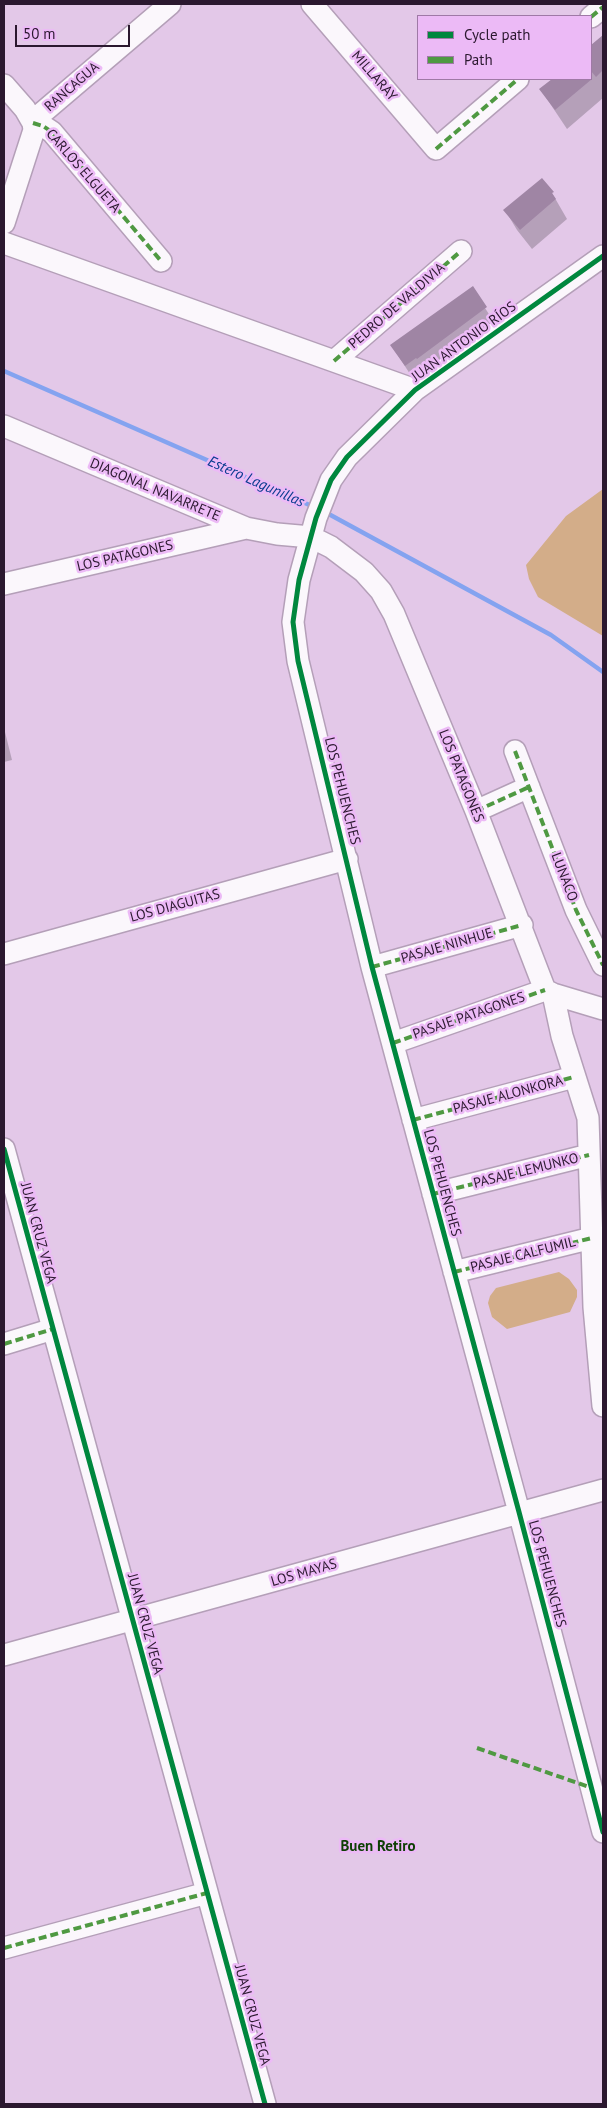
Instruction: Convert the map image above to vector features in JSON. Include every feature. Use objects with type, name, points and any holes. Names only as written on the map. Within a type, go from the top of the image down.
[{"type":"street","name":"RANCAGUA","points":[[4,223],[32,142],[33,123],[42,113],[170,4]]},
{"type":"street","name":"MILLARAY","points":[[312,4],[436,149],[517,80]]},
{"type":"street","points":[[592,16],[603,7]]},
{"type":"street","name":"CARLOS ELGUETA","points":[[4,85],[25,109],[33,123],[43,126],[52,132],[162,261]]},
{"type":"street","name":"JUAN ANTONIO RÍOS","points":[[4,243],[415,390]]},
{"type":"street","name":"PEDRO DE VALDIVIA","points":[[334,361],[461,251]]},
{"type":"street","name":"JUAN ANTONIO RÍOS","points":[[314,527],[327,488],[347,457],[415,390],[603,256]]},
{"type":"street","name":"DIAGONAL NAVARRETE","points":[[4,426],[246,528],[277,534],[314,527]]},
{"type":"street","name":"LOS PATAGONES","points":[[314,527],[330,547],[364,572],[388,602],[476,811],[549,992],[588,1118],[594,1306],[603,1406]]},
{"type":"street","name":"LOS PEHUENCHES","points":[[314,527],[296,598],[293,622],[295,641],[372,967],[603,1832]]},
{"type":"street","name":"LOS PATAGONES","points":[[4,584],[246,528]]},
{"type":"street","name":"LUNACO","points":[[515,751],[576,910],[603,965]]},
{"type":"street","points":[[476,811],[529,787]]},
{"type":"street","name":"LOS DIAGUITAS","points":[[4,954],[346,859]]},
{"type":"street","name":"PASAJE NINHUE","points":[[372,967],[522,926]]},
{"type":"street","points":[[549,992],[603,1008]]},
{"type":"street","name":"PASAJE PATAGONES","points":[[392,1043],[549,992]]},
{"type":"street","name":"PASAJE ALONKORA","points":[[413,1120],[574,1077]]},
{"type":"street","name":"JUAN CRUZ VEGA","points":[[4,1149],[265,2104]]},
{"type":"street","name":"PASAJE LEMUNKO","points":[[433,1194],[589,1155]]},
{"type":"street","name":"PASAJE CALFUMIL","points":[[454,1272],[592,1238]]},
{"type":"street","points":[[4,1344],[53,1329]]},
{"type":"street","name":"LOS MAYAS","points":[[4,1655],[603,1490]]},
{"type":"street","points":[[4,1948],[207,1893]]},
{"type":"shaded area","points":[[603,489],[603,636],[538,597],[529,579],[526,565],[566,516]]},
{"type":"shaded area","points":[[559,1272],[569,1279],[577,1290],[577,1297],[570,1312],[507,1329],[492,1317],[488,1303],[490,1296],[496,1288]]},
{"type":"building","points":[[603,35],[603,70],[596,77],[592,72],[592,44]]},
{"type":"building","points":[[551,80],[591,80],[555,110],[539,89]]},
{"type":"building","points":[[542,178],[554,192],[552,193],[556,199],[520,230],[503,210]]},
{"type":"building","points":[[473,286],[487,307],[405,366],[390,345]]},
{"type":"waterway","name":"Estero Lagunillas","points":[[4,371],[314,507]]},
{"type":"waterway","name":"Estero Lagunillas","points":[[325,512],[551,635],[603,672]]},
{"type":"marked path","points":[[592,16],[603,7]]},
{"type":"marked path","points":[[436,149],[517,80]]},
{"type":"marked path","points":[[33,123],[43,126],[52,132],[161,261]]},
{"type":"marked path","points":[[334,361],[461,251]]},
{"type":"marked path","points":[[515,751],[576,910],[603,965]]},
{"type":"marked path","points":[[476,811],[529,787]]},
{"type":"marked path","points":[[372,967],[522,925]]},
{"type":"marked path","points":[[393,1043],[545,990]]},
{"type":"marked path","points":[[413,1120],[574,1077]]},
{"type":"marked path","points":[[433,1194],[589,1155]]},
{"type":"marked path","points":[[454,1272],[592,1238]]},
{"type":"marked path","points":[[4,1344],[53,1329]]},
{"type":"marked path","points":[[477,1748],[592,1788]]},
{"type":"marked path","points":[[4,1948],[207,1893]]},
{"type":"cycle path","points":[[603,256],[415,390],[347,457],[331,480],[316,518],[299,580],[293,622],[298,661],[372,967],[603,1832]]},
{"type":"cycle path","points":[[4,1149],[265,2104]]},
{"type":"district","name":"Buen Retiro","points":[[378,1847]]}]
